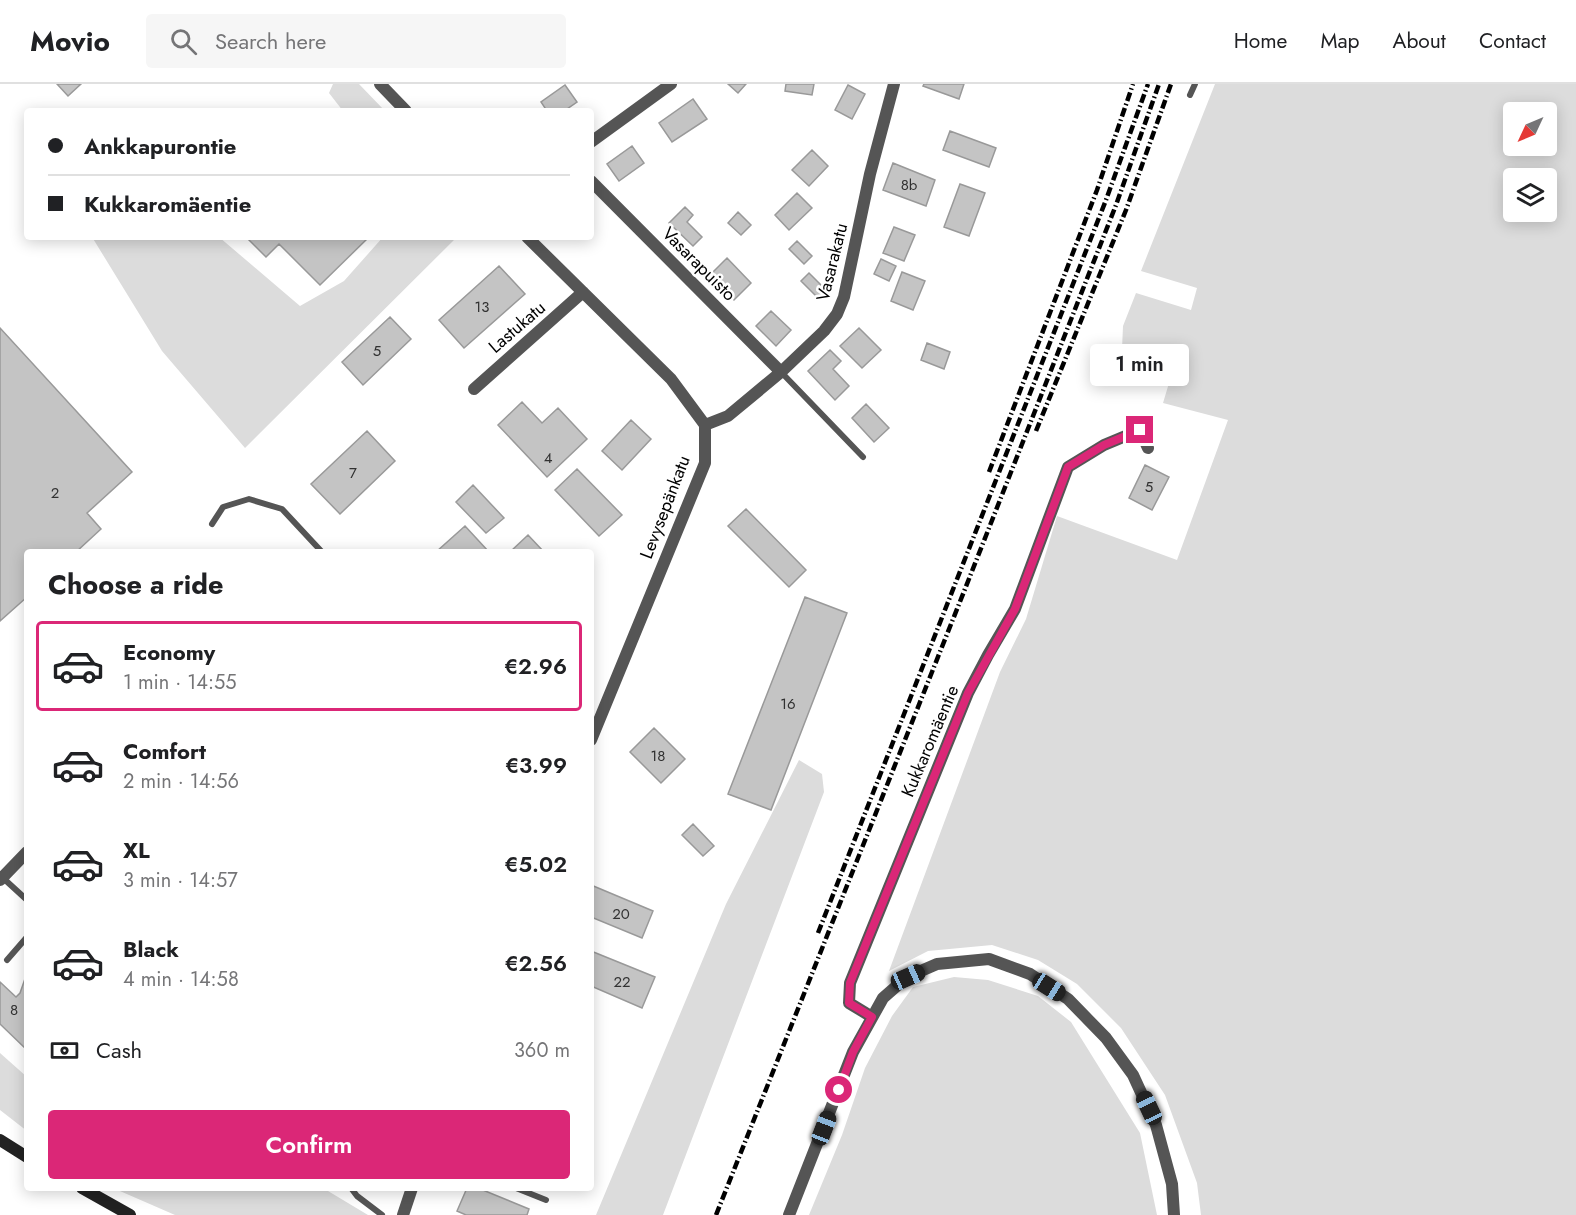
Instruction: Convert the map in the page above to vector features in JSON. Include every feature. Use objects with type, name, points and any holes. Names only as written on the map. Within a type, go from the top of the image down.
[{"type":"main road","points":[[0,1140],[24,1155]]},
{"type":"main road","points":[[87,1191],[130,1215]]},
{"type":"street","points":[[380,84],[403,108]]},
{"type":"street","points":[[594,140],[671,84]]},
{"type":"street","name":"Vasarakatu","points":[[705,425],[728,416],[781,372],[824,331],[837,314],[844,297],[870,174],[894,84]]},
{"type":"street","name":"Vasarapuisto","points":[[594,184],[781,372]]},
{"type":"street","points":[[530,240],[671,379],[705,425]]},
{"type":"street","name":"Lastukatu","points":[[474,389],[583,292]]},
{"type":"street","name":"Levysepänkatu","points":[[594,733],[705,463],[705,425]]},
{"type":"street","name":"Kukkaromäentie","points":[[872,1017],[849,1003],[850,983],[968,693],[1015,609],[1068,467],[1104,445],[1140,430],[1148,448]]},
{"type":"street","points":[[1,879],[24,855]]},
{"type":"street","points":[[789,1215],[853,1052],[883,998],[908,977],[937,964],[989,959],[1030,974],[1068,999],[1106,1038],[1133,1075],[1156,1125],[1172,1184],[1174,1215]]},
{"type":"street","points":[[403,1215],[411,1191]]},
{"type":"lane","points":[[1190,95],[1195,84]]},
{"type":"lane","points":[[781,372],[863,457]]},
{"type":"lane","points":[[212,524],[223,507],[249,499],[282,509],[319,549]]},
{"type":"lane","points":[[1,879],[24,898]]},
{"type":"lane","points":[[7,960],[24,940]]},
{"type":"lane","points":[[353,1191],[382,1215]]},
{"type":"lane","points":[[524,1191],[546,1200]]},
{"type":"shaded area","points":[[333,84],[359,84],[382,108],[341,108],[329,93]]},
{"type":"shaded area","points":[[1215,84],[1576,84],[1576,1215],[1201,1215],[1197,1183],[1165,1095],[1121,1028],[1077,984],[1038,960],[992,945],[928,951],[889,971],[1000,672],[1026,619],[1057,516],[1177,560],[1228,420],[1163,403],[1175,363],[1122,349],[1123,326],[1136,293],[1191,310],[1197,288],[1141,271]]},
{"type":"shaded area","points":[[94,240],[223,240],[300,306],[344,281],[380,240],[454,240],[245,448],[162,351]]},
{"type":"shaded area","points":[[799,760],[822,774],[824,792],[663,1215],[596,1215],[726,904]]},
{"type":"shaded area","points":[[954,977],[988,980],[1038,996],[1071,1022],[1140,1133],[1157,1215],[809,1215],[842,1135],[865,1068],[892,1016],[913,987]]},
{"type":"shaded area","points":[[0,1053],[24,1074],[24,1129],[0,1110]]},
{"type":"shaded area","points":[[120,1191],[328,1191],[368,1215],[175,1215]]},
{"type":"building","points":[[57,84],[81,84],[68,96]]},
{"type":"building","points":[[728,84],[746,84],[738,93]]},
{"type":"building","points":[[786,84],[814,84],[812,95],[785,91]]},
{"type":"building","points":[[924,84],[964,84],[959,99],[923,86]]},
{"type":"building","points":[[565,85],[577,102],[568,108],[545,108],[541,102]]},
{"type":"building","points":[[848,85],[865,94],[852,119],[835,110]]},
{"type":"building","points":[[693,99],[707,119],[672,142],[659,123]]},
{"type":"building","points":[[950,131],[996,148],[989,167],[943,150]]},
{"type":"building","points":[[632,146],[644,163],[619,181],[607,164]]},
{"type":"building","points":[[812,150],[828,166],[809,186],[792,170]]},
{"type":"building","points":[[893,163],[935,180],[926,206],[883,190]]},
{"type":"building","points":[[960,184],[985,193],[969,236],[944,227]]},
{"type":"building","points":[[797,193],[812,208],[789,230],[775,215]]},
{"type":"building","points":[[685,207],[693,215],[687,222],[702,237],[693,246],[669,223]]},
{"type":"building","points":[[738,212],[751,225],[741,235],[728,223]]},
{"type":"building","points":[[894,227],[915,235],[904,261],[883,253]]},
{"type":"building","points":[[249,240],[366,240],[320,285],[279,244],[266,257]]},
{"type":"building","points":[[797,241],[812,256],[804,264],[789,249]]},
{"type":"building","points":[[727,258],[751,283],[734,300],[710,275]]},
{"type":"building","points":[[881,259],[896,266],[889,281],[874,274]]},
{"type":"building","points":[[499,266],[525,294],[464,348],[439,320]]},
{"type":"building","points":[[902,272],[925,281],[913,310],[891,301]]},
{"type":"building","points":[[809,273],[826,290],[818,298],[801,281]]},
{"type":"building","points":[[771,311],[791,330],[776,346],[756,326]]},
{"type":"building","points":[[390,317],[411,339],[363,385],[342,362]]},
{"type":"building","points":[[0,328],[132,472],[87,513],[101,529],[79,549],[24,549],[24,600],[0,621]]},
{"type":"building","points":[[859,328],[881,350],[862,368],[840,346]]},
{"type":"building","points":[[927,343],[950,352],[944,369],[921,360]]},
{"type":"building","points":[[830,350],[841,361],[833,369],[849,386],[835,400],[808,371]]},
{"type":"building","points":[[522,402],[542,423],[558,408],[587,439],[547,477],[498,425]]},
{"type":"building","points":[[866,404],[889,428],[874,442],[852,418]]},
{"type":"building","points":[[631,420],[651,439],[622,470],[602,451]]},
{"type":"building","points":[[367,431],[395,461],[340,514],[311,484]]},
{"type":"building","points":[[1145,465],[1169,477],[1152,510],[1129,498]]},
{"type":"building","points":[[577,469],[622,515],[599,536],[555,490]]},
{"type":"building","points":[[473,485],[504,518],[486,533],[456,502]]},
{"type":"building","points":[[746,509],[806,570],[789,587],[728,526]]},
{"type":"building","points":[[465,526],[486,549],[439,549]]},
{"type":"building","points":[[528,535],[541,549],[513,549]]},
{"type":"building","points":[[805,597],[847,613],[771,810],[728,794]]},
{"type":"building","points":[[654,728],[685,759],[661,783],[630,752]]},
{"type":"building","points":[[693,824],[714,846],[703,856],[682,835]]},
{"type":"building","points":[[594,886],[653,911],[642,938],[594,918]]},
{"type":"building","points":[[594,952],[655,977],[642,1008],[594,987]]},
{"type":"building","points":[[0,982],[16,997],[24,982],[24,1047],[0,1024]]},
{"type":"building","points":[[466,1191],[485,1191],[529,1209],[527,1215],[466,1215],[457,1211]]},
{"type":"railway","points":[[989,472],[1097,190],[1133,84]]},
{"type":"railway","points":[[818,933],[1106,200],[1148,84]]},
{"type":"railway","points":[[716,1215],[1116,205],[1159,84]]},
{"type":"railway","points":[[1036,431],[1126,210],[1171,84]]},
{"type":"route","points":[[839,1090],[853,1052],[872,1017],[849,1003],[850,983],[968,693],[1015,609],[1068,467],[1104,445],[1140,430]]}]
